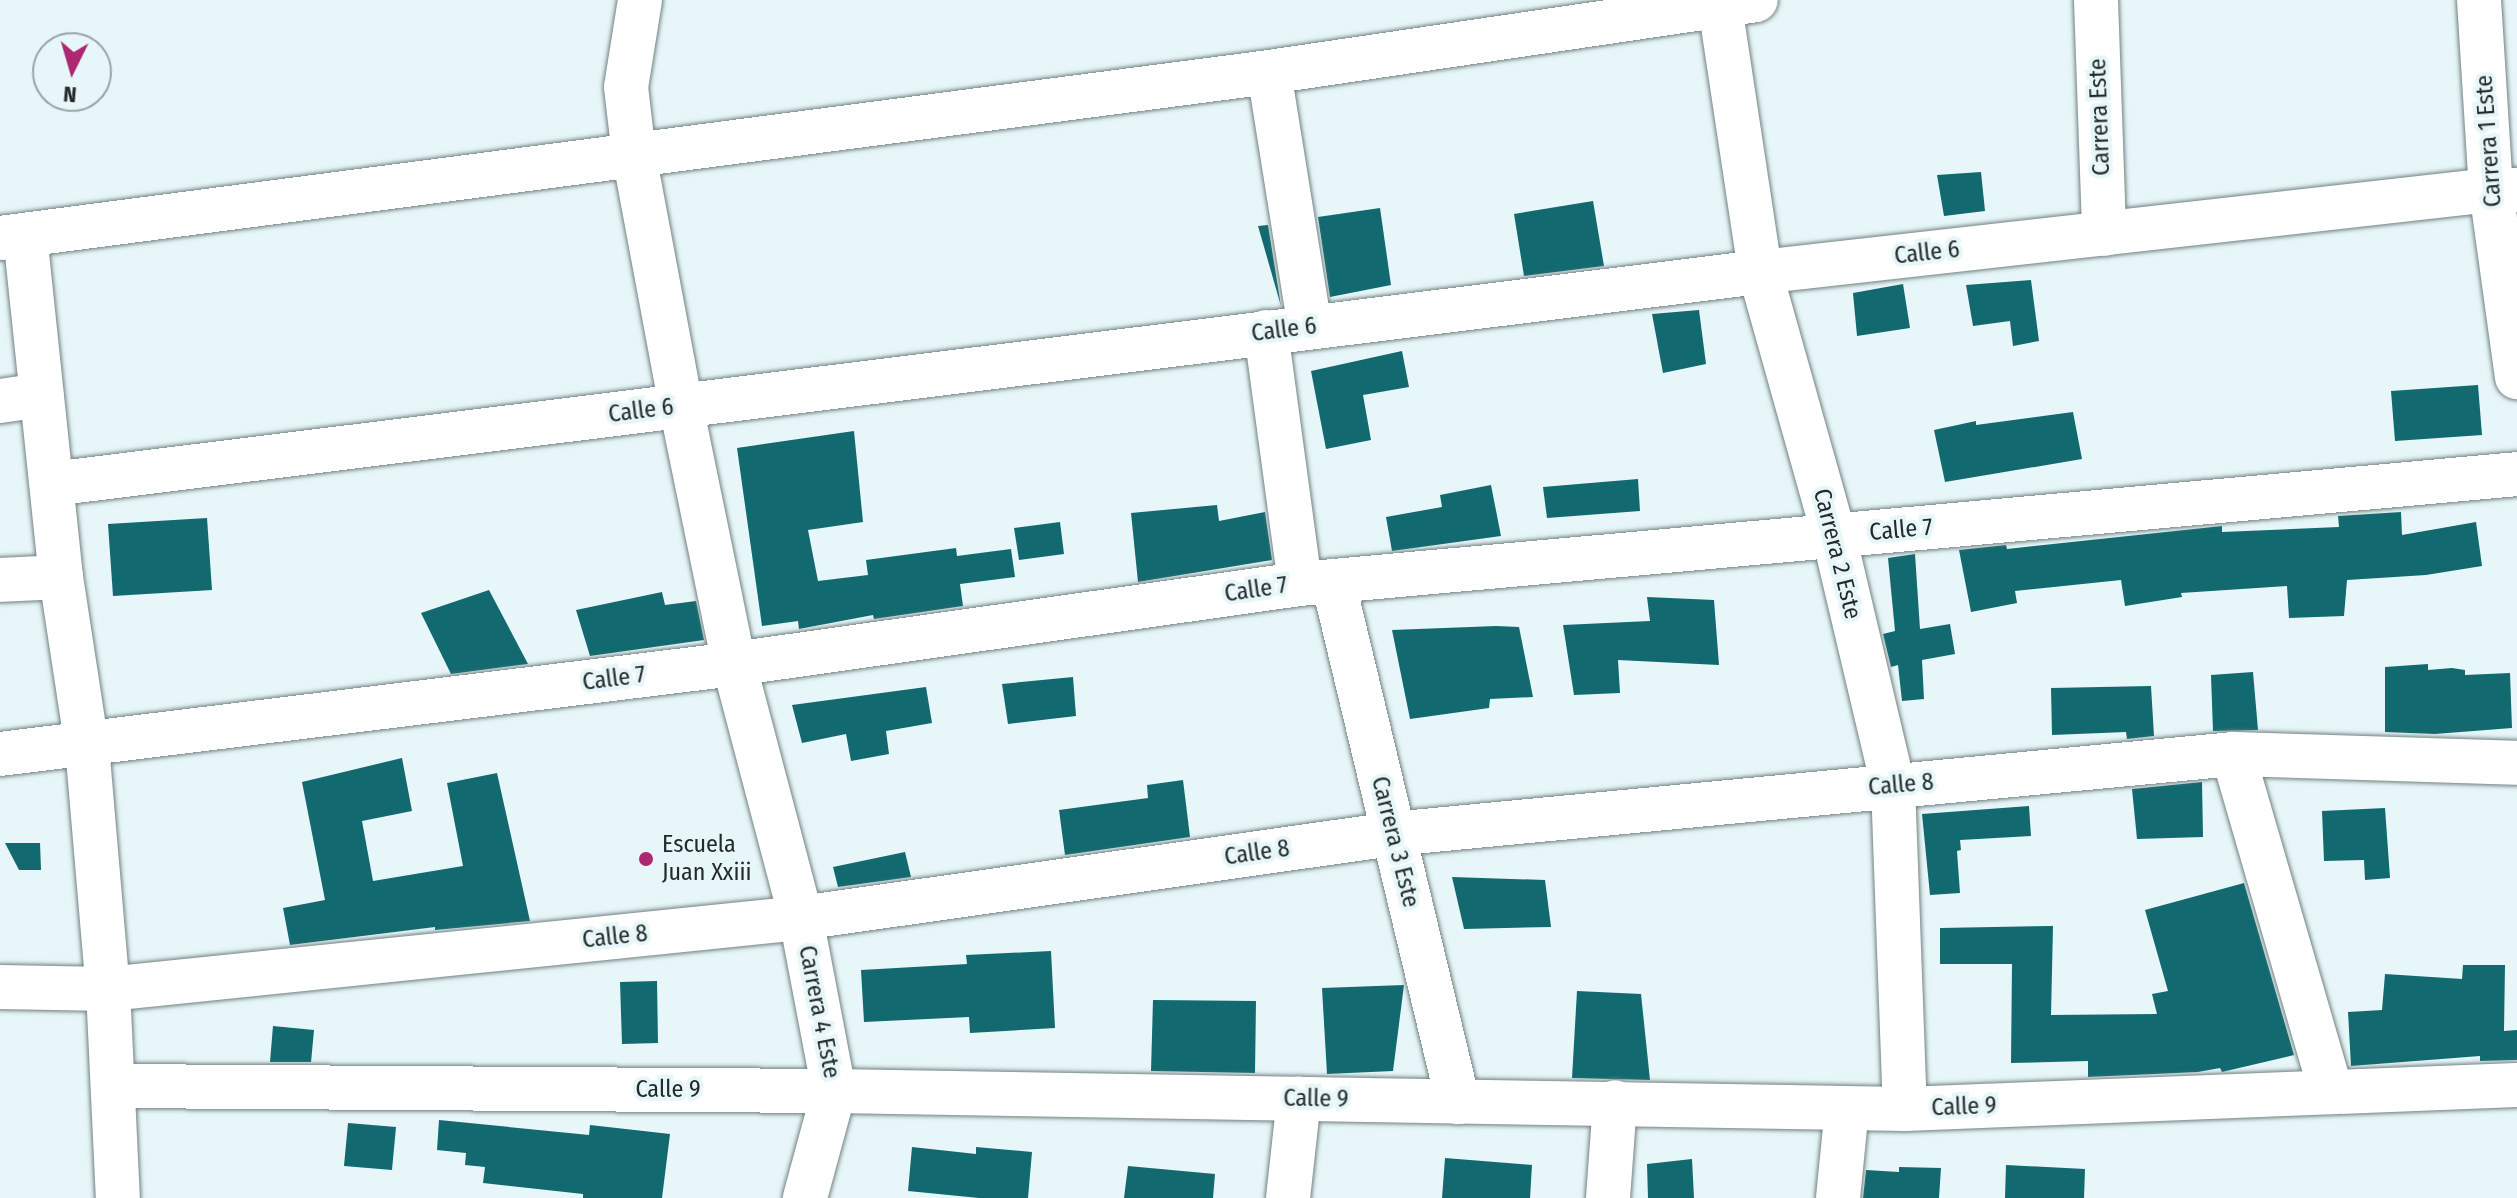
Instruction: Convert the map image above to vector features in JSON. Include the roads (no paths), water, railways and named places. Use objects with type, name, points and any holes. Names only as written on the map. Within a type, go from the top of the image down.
[{"type":"street","name":"Carrera 4 Este","points":[[640,0],[626,87],[634,155],[734,664],[801,918],[834,1091],[805,1198]]},
{"type":"street","name":"Carrera Este","points":[[2096,0],[2104,234]]},
{"type":"street","name":"Carrera 1 Este","points":[[2479,0],[2504,190],[2517,377]]},
{"type":"street","points":[[118,1198],[108,989],[87,746],[61,577],[42,395],[12,236],[1269,72],[1738,3]]},
{"type":"street","name":"Carrera 2 Este","points":[[1738,3],[1760,272],[1834,536],[1893,785],[1905,1109]]},
{"type":"street","points":[[1269,72],[1310,327]]},
{"type":"street","name":"Calle 6","points":[[52,484],[1760,272],[2504,190]]},
{"type":"street","name":"Carrera 3 Este","points":[[1266,332],[1316,583],[1392,834],[1458,1102]]},
{"type":"street","points":[[0,401],[42,395]]},
{"type":"street","name":"Calle 7","points":[[0,754],[87,746],[734,664],[1316,583],[2517,474]]},
{"type":"street","points":[[0,580],[61,577]]},
{"type":"street","points":[[2233,754],[2331,1092]]},
{"type":"street","name":"Calle 8","points":[[0,987],[108,989],[801,918],[1392,834],[2233,754],[2517,763]]},
{"type":"street","name":"Calle 9","points":[[114,1086],[834,1091],[1905,1109],[2517,1085]]},
{"type":"street","points":[[1288,1198],[1299,1099]]},
{"type":"street","points":[[1608,1198],[1615,1102]]},
{"type":"street","points":[[1838,1198],[1847,1108]]},
{"type":"place","name":"Escuela Juan Xxiii","points":[[646,859]]}]
